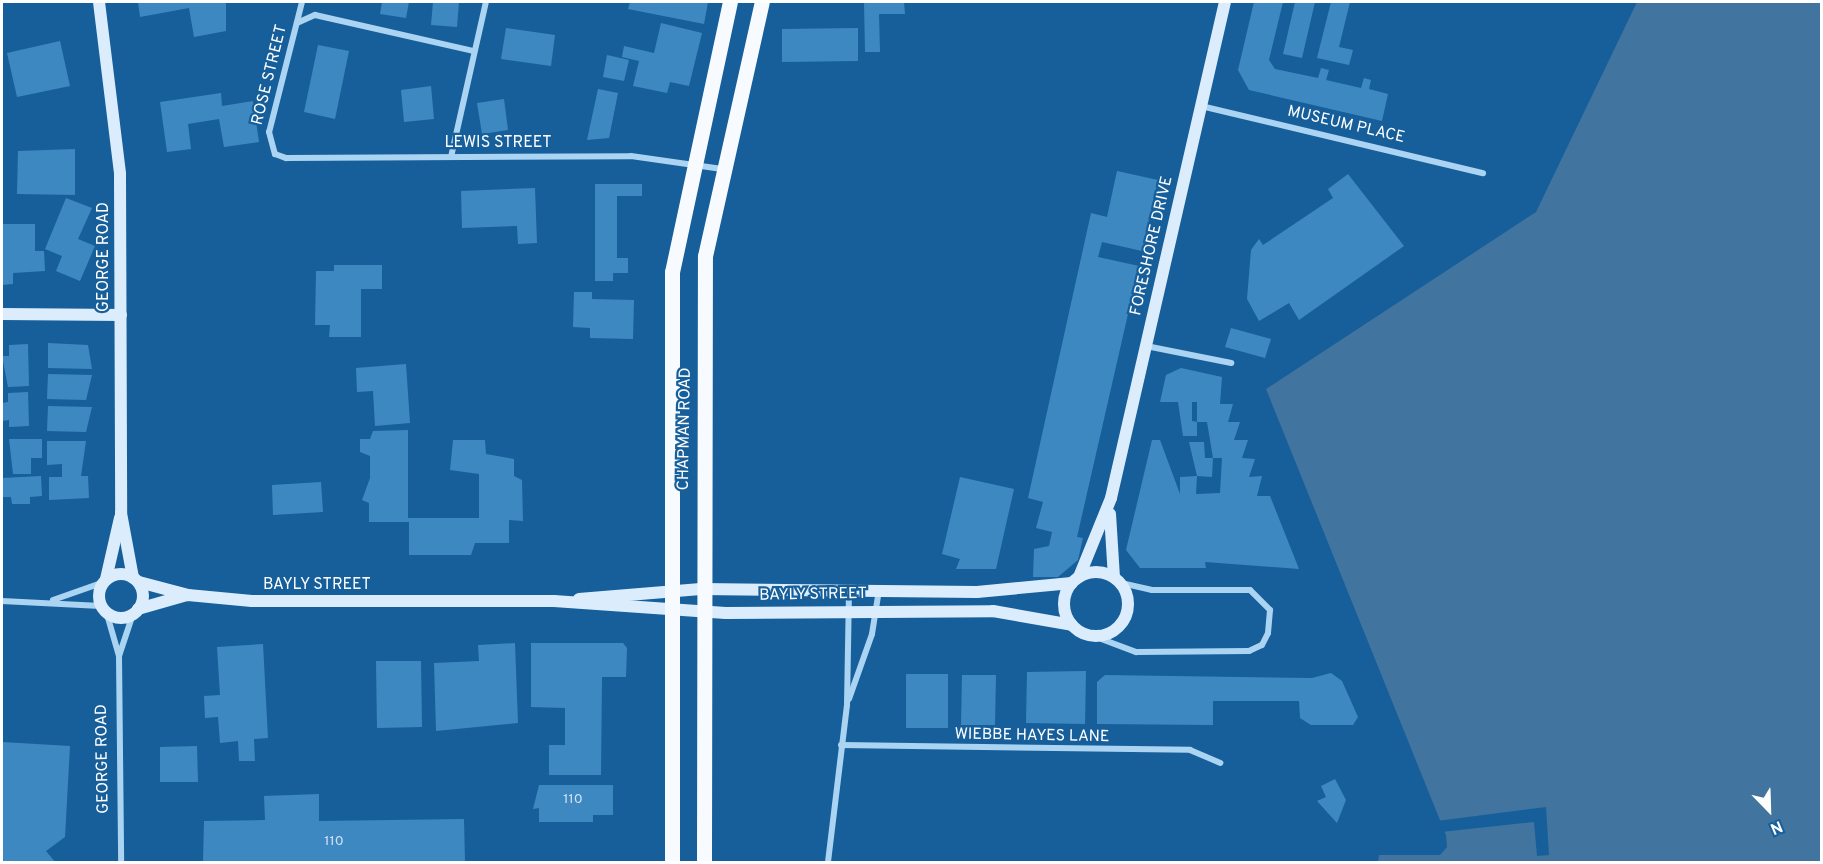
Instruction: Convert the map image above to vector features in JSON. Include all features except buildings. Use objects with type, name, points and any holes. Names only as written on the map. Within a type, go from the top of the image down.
[{"type":"main road","name":"CHAPMAN ROAD","points":[[672,862],[670,591],[672,272],[692,164],[729,2]]},
{"type":"main road","name":"CHAPMAN ROAD","points":[[704,862],[701,590],[705,256],[722,169],[762,2]]},
{"type":"street","name":"GEORGE ROAD","points":[[99,2],[120,174],[121,513],[136,580]]},
{"type":"street","name":"ROSE STREET","points":[[275,154],[269,132],[302,2]]},
{"type":"street","points":[[451,157],[473,51],[486,2]]},
{"type":"street","name":"FORESHORE DRIVE","points":[[1075,580],[1111,498],[1225,2]]},
{"type":"street","points":[[297,23],[315,15],[473,51]]},
{"type":"street","name":"MUSEUM PLACE","points":[[1201,106],[1484,173]]},
{"type":"street","name":"LEWIS STREET","points":[[275,154],[286,158],[631,156],[722,169]]},
{"type":"street","points":[[2,314],[121,315]]},
{"type":"street","points":[[1146,346],[1231,363]]},
{"type":"street","name":"FORESHORE DRIVE","points":[[1111,498],[1118,580]]},
{"type":"street","name":"GEORGE ROAD","points":[[105,580],[121,513]]},
{"type":"street","points":[[1097,572],[1152,590],[1250,590],[1270,610],[1268,633],[1262,645],[1249,651],[1136,652],[1072,625],[1064,609],[1075,580],[1097,572]]},
{"type":"street","points":[[2,601],[52,601],[103,609],[119,617],[136,611],[143,596],[136,580],[119,574],[52,601]]},
{"type":"street","points":[[103,609],[105,580]]},
{"type":"street","name":"BAYLY STREET","points":[[136,580],[188,595],[252,600],[554,601],[670,611],[993,610],[1072,625]]},
{"type":"street","name":"BAYLY STREET","points":[[554,601],[701,590],[879,589],[977,592],[1075,580]]},
{"type":"street","points":[[1096,637],[1114,631],[1126,618],[1129,600],[1118,580]]},
{"type":"street","points":[[828,862],[847,705],[849,589]]},
{"type":"street","points":[[847,705],[876,611],[879,589]]},
{"type":"street","name":"BAYLY STREET","points":[[136,611],[188,595]]},
{"type":"street","name":"GEORGE ROAD","points":[[103,609],[119,656],[121,862]]},
{"type":"street","name":"GEORGE ROAD","points":[[119,656],[136,611]]},
{"type":"street","name":"WIEBBE HAYES LANE","points":[[841,745],[1190,750],[1220,763]]},
{"type":"water","points":[[1637,2],[1821,2],[1821,862],[1378,862],[1379,855],[1440,855],[1447,847],[1446,835],[1266,389],[1536,212]]},
{"type":"pier","points":[[1546,807],[1549,855],[1537,856],[1534,822],[1441,832],[1437,821]]}]
